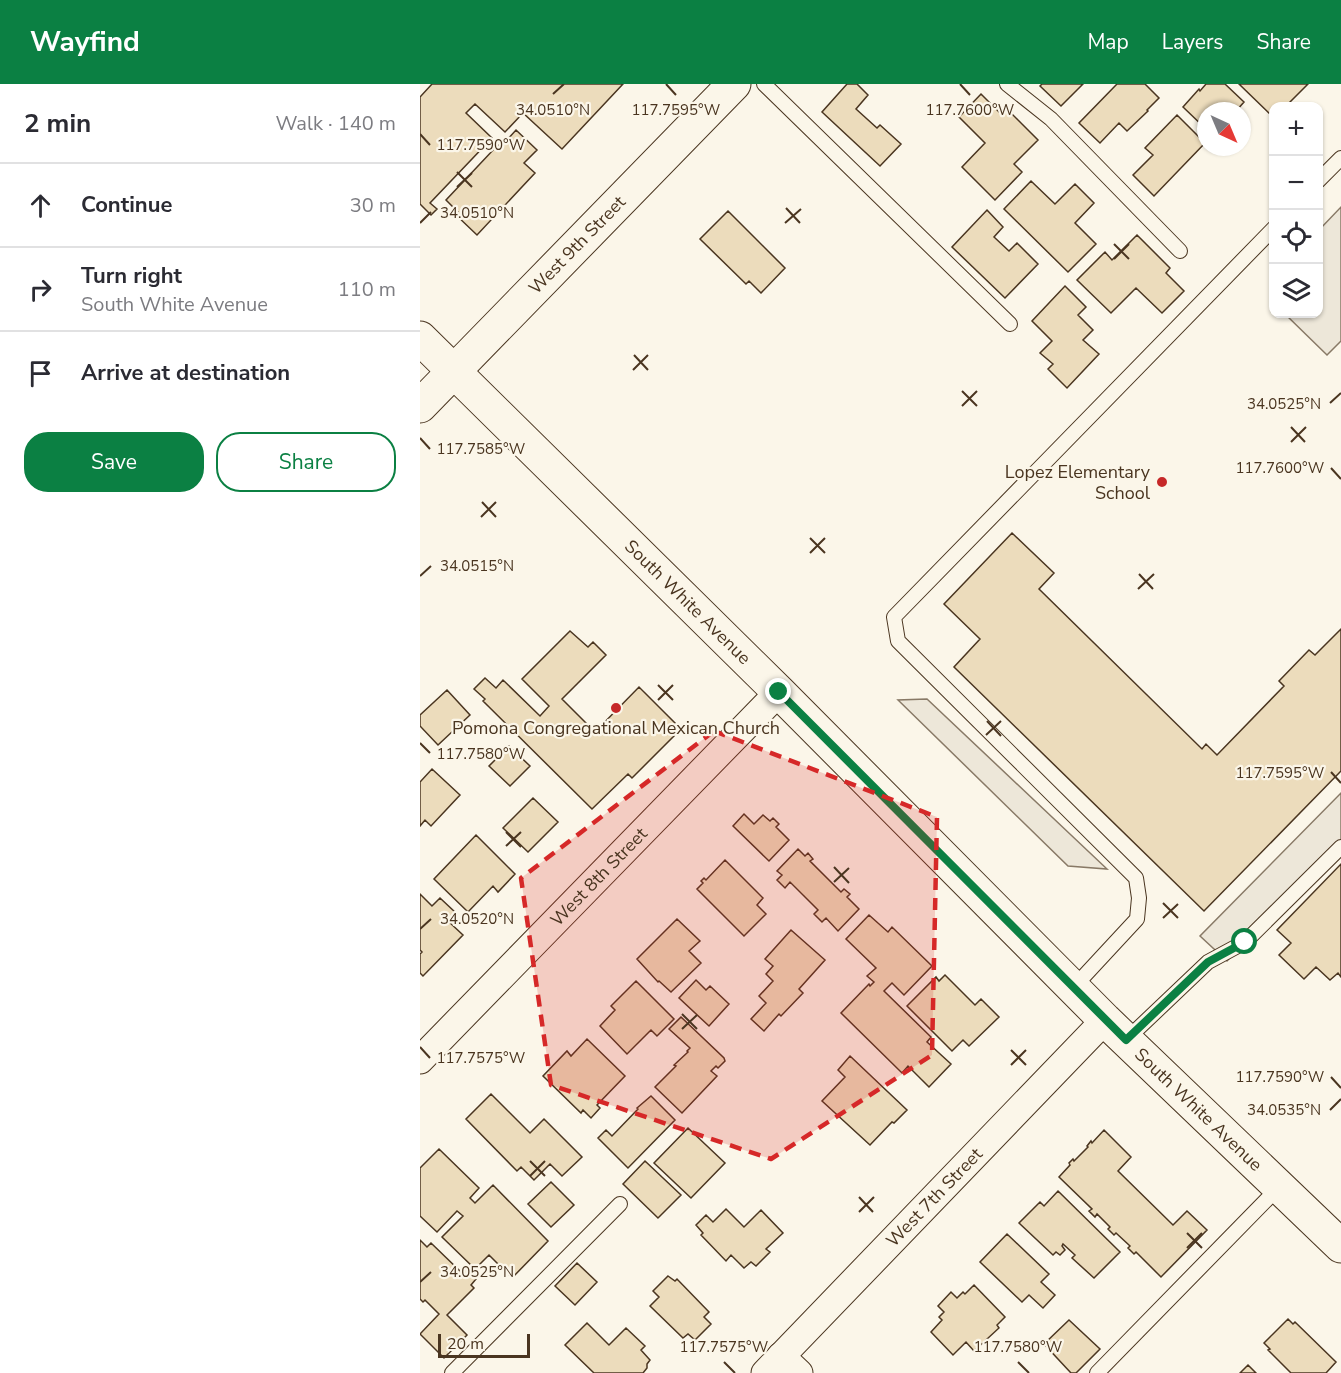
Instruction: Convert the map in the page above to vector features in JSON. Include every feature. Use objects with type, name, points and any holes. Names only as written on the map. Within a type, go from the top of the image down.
[{"type":"street","name":"West 9th Street","points":[[420,406],[734,84]]},
{"type":"street","name":"South White Avenue","points":[[420,338],[779,692],[1116,1030],[1341,1246]]},
{"type":"street","name":"West 8th Street","points":[[420,1060],[779,692]]},
{"type":"street","name":"West 7th Street","points":[[782,1367],[1116,1030]]},
{"type":"lane","points":[[764,84],[1010,324]]},
{"type":"lane","points":[[1007,84],[1051,119],[1180,251]]},
{"type":"lane","points":[[1323,176],[1341,158]]},
{"type":"lane","points":[[1073,987],[1137,919],[1139,898],[1136,878],[898,641],[894,617],[1269,233]]},
{"type":"lane","points":[[1116,1030],[1208,962],[1245,942],[1341,847]]},
{"type":"lane","points":[[1096,1373],[1279,1187]]},
{"type":"lane","points":[[452,1373],[620,1204]]},
{"type":"highlighted area","points":[[714,731],[937,817],[932,1055],[771,1159],[551,1085],[521,878]]},
{"type":"shaded area","points":[[1341,207],[1341,341],[1327,355],[1289,318],[1323,318],[1323,226]]},
{"type":"shaded area","points":[[927,699],[1107,869],[1068,866],[898,700]]},
{"type":"shaded area","points":[[1341,793],[1341,844],[1227,961],[1200,936]]},
{"type":"building","points":[[432,84],[623,84],[562,149],[523,113],[505,132],[475,104],[466,113],[492,138],[430,203],[437,209],[431,215],[420,204],[420,97]]},
{"type":"building","points":[[847,84],[857,84],[868,95],[856,109],[877,128],[880,125],[901,144],[880,166],[822,112]]},
{"type":"building","points":[[1042,84],[1083,84],[1061,106],[1040,86]]},
{"type":"building","points":[[1117,84],[1145,84],[1159,98],[1127,131],[1119,123],[1100,143],[1079,123]]},
{"type":"building","points":[[1206,84],[1225,84],[1244,102],[1197,102],[1197,120],[1183,107],[1199,89],[1200,91]]},
{"type":"building","points":[[1239,84],[1308,84],[1290,102],[1269,102],[1269,113]]},
{"type":"building","points":[[981,94],[999,112],[1004,106],[1038,140],[1014,164],[1022,172],[995,200],[962,167],[985,143],[959,117]]},
{"type":"building","points":[[1177,115],[1197,135],[1197,151],[1154,196],[1133,175],[1153,155],[1145,148]]},
{"type":"building","points":[[516,130],[537,150],[524,163],[535,173],[477,235],[456,215],[458,212],[446,200],[494,149]]},
{"type":"building","points":[[1031,181],[1055,204],[1075,184],[1094,203],[1075,223],[1096,244],[1068,272],[1004,209]]},
{"type":"building","points":[[987,210],[1003,227],[994,237],[1009,251],[1017,243],[1038,264],[1005,298],[952,247]]},
{"type":"building","points":[[728,211],[785,268],[761,293],[749,281],[746,284],[700,239]]},
{"type":"building","points":[[1137,235],[1170,268],[1166,273],[1184,291],[1162,313],[1136,288],[1111,313],[1077,280],[1105,252],[1112,260]]},
{"type":"building","points":[[1065,286],[1086,307],[1078,315],[1093,330],[1083,340],[1099,354],[1067,388],[1048,369],[1053,364],[1040,353],[1052,341],[1032,321]]},
{"type":"building","points":[[1012,533],[1054,573],[1039,589],[1202,749],[1206,744],[1217,755],[1284,686],[1279,681],[1309,650],[1315,655],[1341,629],[1341,771],[1204,911],[954,667],[980,639],[944,604]]},
{"type":"building","points":[[570,631],[588,647],[593,642],[606,655],[562,699],[595,732],[639,687],[681,729],[632,778],[628,774],[592,809],[483,701],[485,699],[474,689],[485,678],[496,688],[503,680],[540,716],[549,706],[522,679]]},
{"type":"building","points":[[447,690],[470,715],[438,745],[420,726],[420,715]]},
{"type":"building","points":[[509,746],[530,766],[510,786],[489,766]]},
{"type":"building","points":[[432,769],[460,795],[431,826],[425,820],[420,826],[420,782]]},
{"type":"building","points":[[533,798],[558,822],[528,852],[503,828]]},
{"type":"building","points":[[744,814],[754,824],[763,815],[770,821],[773,818],[779,824],[776,827],[789,840],[769,861],[733,826]]},
{"type":"building","points":[[476,835],[515,874],[498,892],[493,886],[468,912],[434,879]]},
{"type":"building","points":[[798,849],[805,856],[808,853],[813,859],[810,861],[841,892],[844,889],[850,894],[847,897],[859,909],[838,931],[826,918],[822,922],[814,914],[818,910],[790,882],[785,888],[777,880],[782,875],[777,871]]},
{"type":"building","points":[[725,860],[763,898],[757,905],[766,914],[744,936],[697,889],[703,883],[701,881],[704,878],[706,880]]},
{"type":"building","points":[[1341,864],[1341,977],[1338,973],[1330,980],[1316,967],[1304,979],[1279,955],[1291,943],[1277,930]]},
{"type":"building","points":[[420,894],[432,906],[440,898],[456,913],[448,921],[463,935],[423,976],[420,973],[420,954],[422,952],[420,950]]},
{"type":"building","points":[[869,915],[888,932],[892,927],[932,966],[904,995],[892,983],[884,991],[931,1037],[927,1042],[951,1064],[929,1087],[908,1066],[902,1073],[841,1013],[869,984],[870,986],[874,982],[867,976],[876,968],[846,939]]},
{"type":"building","points":[[677,919],[700,941],[689,951],[701,963],[671,992],[658,982],[637,959]]},
{"type":"building","points":[[791,930],[825,960],[799,989],[803,993],[764,1031],[751,1019],[766,1003],[759,996],[773,981],[766,974],[773,966],[765,959]]},
{"type":"building","points":[[945,975],[975,1005],[981,999],[999,1017],[969,1046],[963,1040],[952,1051],[907,1006],[936,977],[939,981]]},
{"type":"building","points":[[696,980],[706,990],[710,986],[729,1004],[709,1026],[679,998]]},
{"type":"building","points":[[636,981],[674,1019],[657,1036],[651,1030],[627,1054],[600,1026],[615,1010],[611,1006]]},
{"type":"building","points":[[681,1017],[725,1061],[711,1071],[717,1076],[682,1113],[655,1087],[690,1048],[669,1029]]},
{"type":"building","points":[[587,1039],[625,1076],[597,1105],[600,1108],[591,1118],[583,1110],[581,1113],[543,1076],[567,1051],[571,1056]]},
{"type":"building","points":[[850,1056],[907,1110],[870,1145],[822,1101],[845,1077],[838,1070]]},
{"type":"building","points":[[491,1094],[530,1133],[544,1119],[582,1157],[562,1176],[550,1164],[534,1180],[521,1167],[517,1171],[466,1119]]},
{"type":"building","points":[[651,1096],[675,1120],[628,1168],[598,1138],[606,1130],[612,1136]]},
{"type":"building","points":[[688,1128],[725,1163],[691,1198],[654,1163]]},
{"type":"building","points":[[1104,1130],[1131,1157],[1118,1171],[1173,1225],[1187,1211],[1207,1230],[1161,1277],[1136,1252],[1134,1254],[1128,1248],[1130,1246],[1116,1233],[1114,1235],[1108,1229],[1110,1227],[1097,1214],[1095,1217],[1089,1211],[1092,1209],[1059,1177],[1070,1165],[1069,1163],[1073,1159],[1074,1161]]},
{"type":"building","points":[[439,1149],[479,1188],[470,1198],[475,1203],[493,1185],[548,1241],[512,1278],[489,1255],[475,1269],[442,1237],[463,1216],[457,1211],[437,1232],[420,1216],[420,1168]]},
{"type":"building","points":[[645,1161],[681,1195],[658,1218],[623,1184]]},
{"type":"building","points":[[551,1182],[574,1205],[551,1227],[528,1204]]},
{"type":"building","points":[[1058,1191],[1120,1252],[1094,1278],[1072,1258],[1075,1255],[1063,1244],[1065,1250],[1060,1255],[1056,1252],[1053,1255],[1019,1223],[1040,1202],[1044,1206]]},
{"type":"building","points":[[726,1209],[744,1227],[761,1210],[783,1233],[766,1249],[770,1252],[756,1266],[751,1262],[744,1268],[731,1255],[726,1261],[701,1235],[703,1233],[696,1225],[706,1215],[713,1222]]},
{"type":"building","points":[[1007,1234],[1049,1274],[1041,1282],[1055,1295],[1043,1308],[1029,1295],[1022,1302],[980,1262]]},
{"type":"building","points":[[420,1240],[427,1247],[431,1243],[460,1271],[464,1267],[476,1279],[471,1285],[474,1288],[447,1315],[467,1335],[444,1358],[420,1334],[439,1314],[425,1300],[423,1302],[420,1299]]},
{"type":"building","points":[[577,1263],[597,1282],[575,1305],[555,1286]]},
{"type":"building","points":[[668,1276],[675,1281],[677,1279],[709,1312],[704,1317],[711,1324],[695,1340],[688,1334],[683,1338],[650,1306],[659,1297],[653,1291]]},
{"type":"building","points":[[974,1285],[1005,1317],[997,1325],[999,1328],[974,1351],[966,1342],[953,1355],[931,1332],[942,1320],[939,1317],[944,1312],[938,1306],[951,1292],[957,1298]]},
{"type":"building","points":[[1288,1319],[1293,1324],[1295,1322],[1336,1362],[1326,1373],[1291,1373],[1268,1350],[1270,1349],[1264,1343]]},
{"type":"building","points":[[1069,1320],[1100,1349],[1076,1373],[1071,1373],[1044,1344]]},
{"type":"building","points":[[587,1323],[609,1345],[626,1328],[645,1346],[641,1350],[650,1360],[643,1373],[594,1373],[565,1345]]},
{"type":"building","points":[[1248,1365],[1256,1373],[1240,1373]]},
{"type":"place","name":"Lopez Elementary School","points":[[1162,482]]},
{"type":"place","name":"Pomona Congregational Mexican Church","points":[[616,708]]},
{"type":"route","points":[[779,692],[1126,1040],[1208,962],[1245,942]]}]
